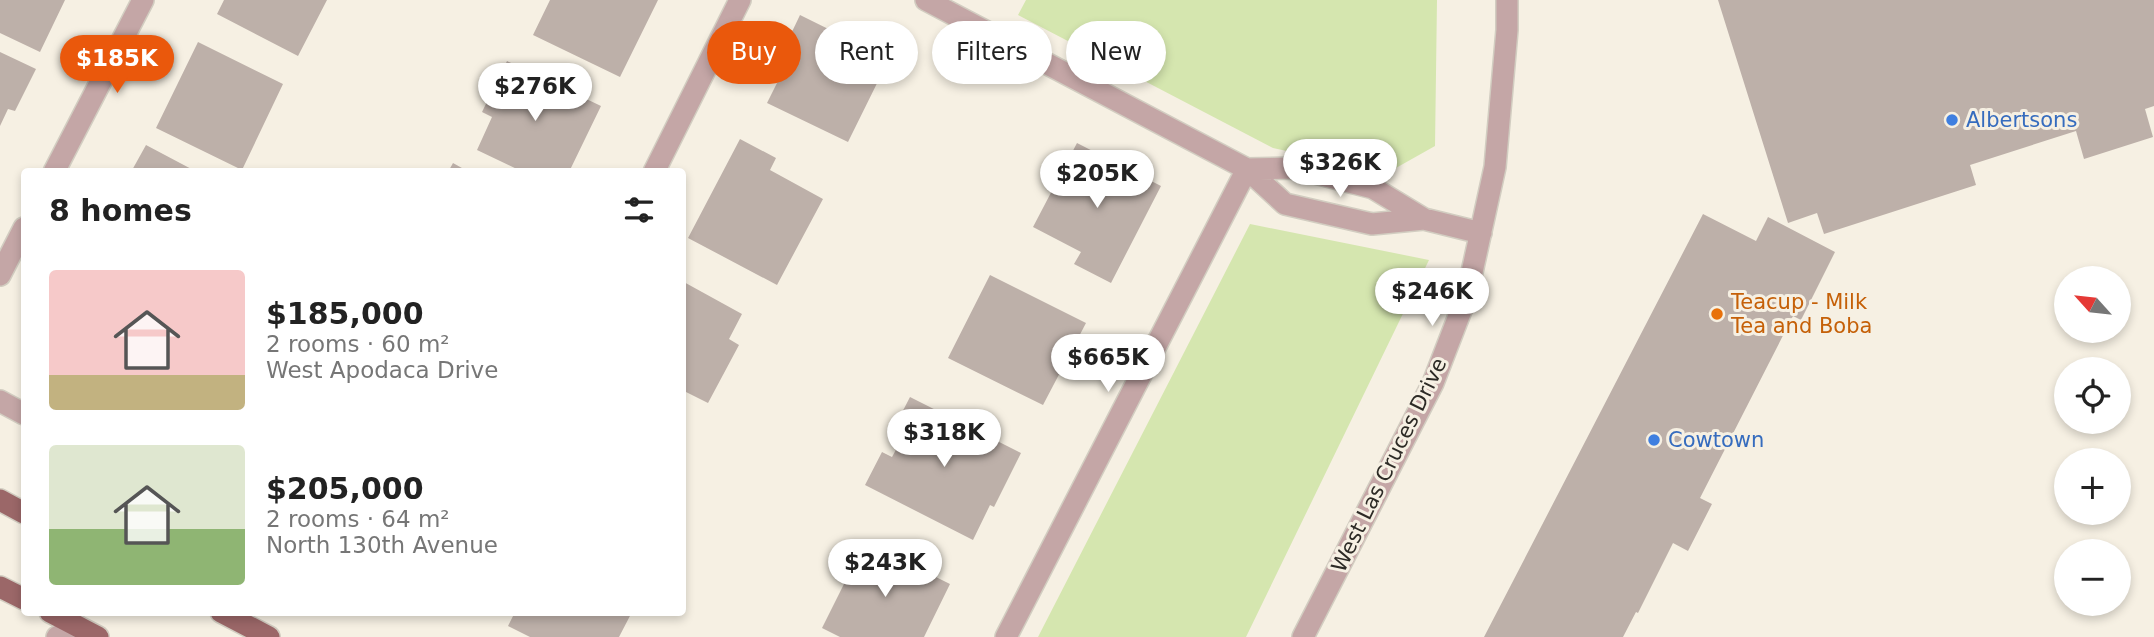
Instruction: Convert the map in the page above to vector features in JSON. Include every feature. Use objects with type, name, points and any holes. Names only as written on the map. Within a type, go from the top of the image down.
[{"type":"main road","points":[[0,500],[21,511]]},
{"type":"main road","points":[[0,587],[21,598]]},
{"type":"main road","points":[[59,616],[99,637]]},
{"type":"main road","points":[[229,616],[269,637]]},
{"type":"street","points":[[56,168],[143,0]]},
{"type":"street","points":[[656,168],[740,0]]},
{"type":"street","points":[[926,0],[1247,169],[1285,204],[1372,224],[1424,219]]},
{"type":"street","name":"West Las Cruces Drive","points":[[1303,637],[1433,383],[1467,295],[1495,167],[1507,30],[1507,0]]},
{"type":"street","points":[[1247,169],[1295,168],[1373,188],[1424,219],[1481,233]]},
{"type":"street","points":[[1006,637],[1247,169]]},
{"type":"street","points":[[1315,212],[1325,176]]},
{"type":"street","points":[[0,275],[21,234]]},
{"type":"street","points":[[0,401],[21,412]]},
{"type":"street","points":[[57,637],[79,625]]},
{"type":"green space","points":[[1026,0],[1437,0],[1435,146],[1387,173],[1273,148],[1150,84],[1166,84],[1166,21],[1066,21],[1066,40],[1052,33],[1052,21],[1030,21],[1018,15]]},
{"type":"green space","points":[[1250,224],[1429,260],[1246,637],[1038,637]]},
{"type":"building","points":[[0,0],[65,0],[40,52],[0,33]]},
{"type":"building","points":[[224,0],[327,0],[298,56],[217,14]]},
{"type":"building","points":[[550,0],[658,0],[620,77],[533,35]]},
{"type":"building","name":"Albertsons","points":[[1718,0],[2154,0],[2154,106],[2145,109],[2153,137],[2084,159],[2076,131],[1970,165],[1976,185],[1824,234],[1817,213],[1788,223]]},
{"type":"building","points":[[800,15],[815,22],[815,84],[877,84],[848,142],[767,103],[776,84],[801,84],[801,21],[797,21]]},
{"type":"building","points":[[198,42],[283,84],[243,168],[238,168],[156,128]]},
{"type":"building","points":[[0,52],[36,69],[15,111],[8,109],[0,126]]},
{"type":"building","points":[[507,61],[601,106],[571,168],[515,168],[477,150],[492,117],[482,112]]},
{"type":"building","points":[[740,139],[776,158],[770,170],[823,199],[777,285],[688,238]]},
{"type":"building","points":[[1077,143],[1161,186],[1111,283],[1074,264],[1081,252],[1033,227]]},
{"type":"building","points":[[146,145],[189,168],[133,168]]},
{"type":"building","points":[[1703,214],[1756,241],[1768,217],[1835,252],[1801,320],[1793,316],[1700,498],[1712,504],[1688,551],[1673,543],[1623,637],[1484,637]]},
{"type":"building","points":[[990,275],[1086,323],[1043,405],[948,358]]},
{"type":"building","points":[[686,283],[742,314],[729,339],[739,345],[708,403],[686,392]]},
{"type":"building","points":[[910,397],[1021,453],[994,507],[990,505],[973,540],[865,485],[882,452],[892,457],[904,435],[893,430]]},
{"type":"building","points":[[865,542],[950,584],[924,637],[840,637],[822,628]]},
{"type":"building","points":[[513,616],[630,616],[619,637],[530,637],[508,626]]},
{"type":"place","name":"Albertsons","points":[[1952,120]]},
{"type":"place","name":"Teacup - Milk Tea and Boba","points":[[1717,314]]},
{"type":"place","name":"Cowtown","points":[[1654,440]]}]
